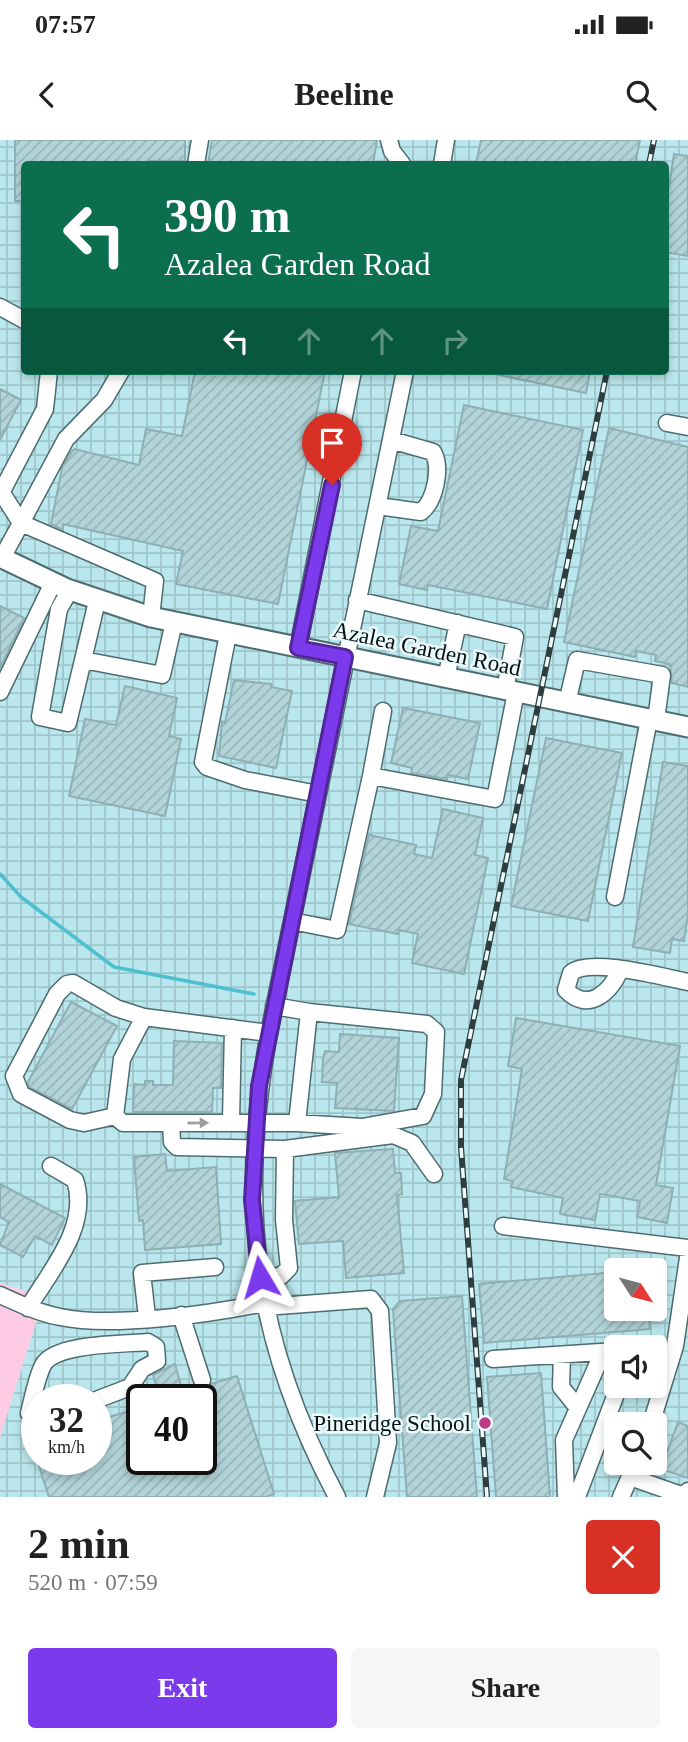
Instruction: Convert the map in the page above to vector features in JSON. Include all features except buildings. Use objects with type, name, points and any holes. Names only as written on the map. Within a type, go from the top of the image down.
[{"type":"main road","name":"Azalea Garden Road","points":[[1,557],[97,601],[151,617],[688,727]]},
{"type":"street","points":[[196,161],[200,140]]},
{"type":"street","points":[[389,140],[392,151],[400,161]]},
{"type":"street","points":[[442,161],[446,140]]},
{"type":"street","points":[[0,307],[21,318]]},
{"type":"street","points":[[48,375],[44,409],[1,490],[22,523],[155,581],[151,617]]},
{"type":"street","points":[[1,557],[66,439],[104,400],[119,375]]},
{"type":"street","points":[[298,648],[352,375]]},
{"type":"street","points":[[337,1497],[299,1420],[284,1379],[264,1305],[252,1200],[253,1149],[255,1120],[274,1006],[378,506],[400,375]]},
{"type":"street","points":[[667,423],[688,427]]},
{"type":"street","points":[[378,506],[421,512],[429,505],[435,483],[438,461],[433,452],[391,440]]},
{"type":"street","points":[[61,586],[40,717],[68,723],[97,601]]},
{"type":"street","points":[[0,692],[61,586]]},
{"type":"street","points":[[358,600],[515,637],[495,799],[371,776]]},
{"type":"street","points":[[83,660],[162,675],[174,622]]},
{"type":"street","points":[[446,678],[458,623]]},
{"type":"street","points":[[228,634],[203,762],[207,767],[245,780],[318,794]]},
{"type":"street","points":[[567,703],[577,660],[662,675],[615,897]]},
{"type":"street","points":[[292,921],[337,930],[383,711]]},
{"type":"street","points":[[620,971],[688,982]]},
{"type":"street","points":[[116,1116],[84,1123],[70,1119],[21,1094],[15,1085],[15,1076],[57,994],[68,984],[83,989],[116,1008],[144,1017],[269,1033]]},
{"type":"street","points":[[116,1116],[123,1123],[255,1120],[362,1127],[423,1116],[433,1094],[436,1032],[427,1024],[274,1006]]},
{"type":"street","points":[[297,1123],[309,1012]]},
{"type":"street","points":[[116,1116],[121,1059],[144,1017]]},
{"type":"street","points":[[231,1121],[233,1028]]},
{"type":"street","points":[[171,1123],[172,1142],[177,1147],[285,1149],[393,1135],[412,1143],[434,1174]]},
{"type":"street","points":[[260,1277],[281,1276],[289,1268],[284,1220],[285,1149]]},
{"type":"street","points":[[28,1308],[73,1230],[80,1210],[75,1180],[51,1166]]},
{"type":"street","points":[[503,1226],[688,1248]]},
{"type":"street","points":[[655,1412],[671,1358],[688,1258]]},
{"type":"street","points":[[147,1317],[142,1273],[215,1267]]},
{"type":"street","points":[[0,1295],[28,1308],[89,1321],[181,1315],[264,1305],[371,1299],[380,1311],[388,1443],[375,1497]]},
{"type":"street","points":[[181,1315],[202,1380]]},
{"type":"street","points":[[89,1321],[91,1346]]},
{"type":"street","points":[[38,1384],[48,1358],[91,1346],[148,1342],[156,1347],[158,1355],[153,1365],[139,1372],[130,1387],[112,1394]]},
{"type":"street","points":[[493,1359],[604,1352]]},
{"type":"street","points":[[562,1355],[561,1387],[563,1393],[578,1408]]},
{"type":"street","points":[[667,1357],[671,1358]]},
{"type":"street","points":[[566,1497],[564,1440],[578,1408],[604,1362]]},
{"type":"street","points":[[576,1497],[614,1398]]},
{"type":"street","points":[[621,1497],[631,1475]]},
{"type":"street","points":[[641,1475],[670,1494],[684,1496],[688,1490]]},
{"type":"shaded area","points":[[0,140],[688,140],[688,1497],[0,1497],[0,1437],[44,1297],[0,1283]]},
{"type":"shaded area","points":[[0,1283],[44,1297],[0,1437]]},
{"type":"waterway","points":[[0,874],[21,897],[114,967],[254,994]]},
{"type":"railway","points":[[650,161],[654,140]]},
{"type":"railway","points":[[487,1497],[461,1147],[461,1080],[606,375]]},
{"type":"place","name":"Pineridge School","points":[[485,1423]]},
{"type":"route","points":[[260,1277],[252,1200],[254,1126],[259,1086],[345,657],[298,648],[332,485]]}]
